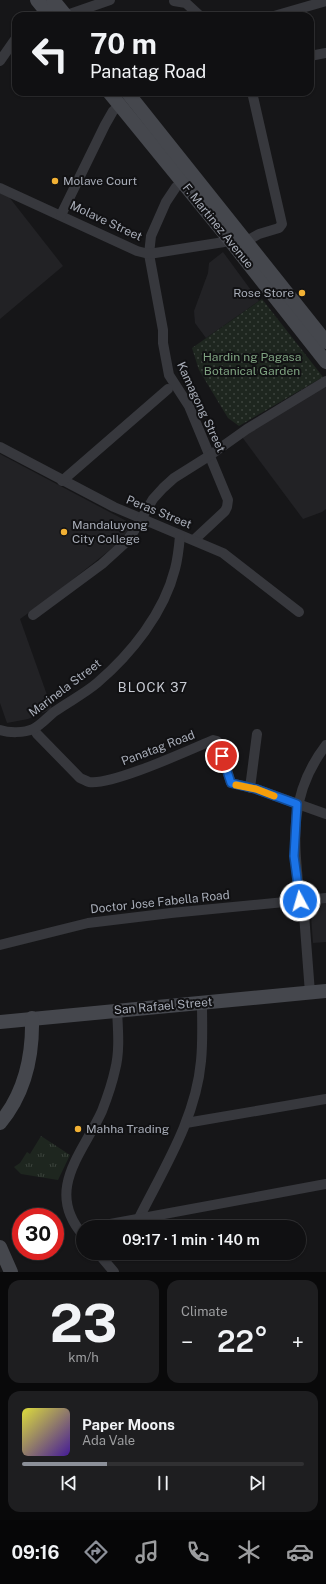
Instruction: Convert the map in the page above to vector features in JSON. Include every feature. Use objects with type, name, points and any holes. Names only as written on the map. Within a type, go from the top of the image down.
[{"type":"main road","points":[[37,0],[47,12]]},
{"type":"main road","points":[[53,0],[62,12]]},
{"type":"main road","name":"F. Martinez Avenue","points":[[112,96],[182,182],[326,342]]},
{"type":"main road","name":"F. Martinez Avenue","points":[[130,96],[326,362]]},
{"type":"main road","name":"San Rafael Street","points":[[0,1022],[326,991]]},
{"type":"main road","points":[[0,1123],[14,1104],[24,1084],[33,1041],[32,1018]]},
{"type":"main road","points":[[0,1247],[11,1272]]},
{"type":"street","points":[[76,12],[110,0]]},
{"type":"street","points":[[174,0],[186,3],[196,12]]},
{"type":"street","points":[[288,12],[326,1]]},
{"type":"street","points":[[0,61],[12,44]]},
{"type":"street","points":[[314,55],[326,53]]},
{"type":"street","name":"Molave Street","points":[[0,188],[136,251],[149,254],[224,242],[237,242],[279,228],[282,224],[253,96]]},
{"type":"street","points":[[61,215],[105,125],[113,111],[119,106]]},
{"type":"street","name":"Kamagong Street","points":[[182,182],[176,187],[166,202],[151,236],[149,254],[163,330],[163,344],[169,375],[189,406],[228,504],[225,511],[194,540]]},
{"type":"street","points":[[32,615],[102,564],[124,544],[141,520],[153,499],[174,478],[209,456],[247,429],[326,381]]},
{"type":"street","points":[[62,481],[168,389]]},
{"type":"street","name":"Peras Street","points":[[0,447],[62,481],[141,520],[180,536],[194,540],[223,553],[299,612]]},
{"type":"street","name":"Marinela Street","points":[[1,730],[20,732],[34,729],[55,712],[97,683],[121,660],[158,610],[170,585],[175,569],[180,536]]},
{"type":"street","name":"Panatag Road","points":[[34,729],[37,734],[80,778],[88,782],[97,782],[123,776],[213,740],[217,741],[231,783],[326,814]]},
{"type":"street","points":[[250,788],[258,734]]},
{"type":"street","points":[[310,993],[301,901],[294,856],[297,804],[311,766],[326,745]]},
{"type":"street","name":"Doctor Jose Fabella Road","points":[[0,945],[88,923],[326,898]]},
{"type":"street","points":[[139,1218],[174,1151],[186,1123],[195,1095],[201,1062],[202,1003]]},
{"type":"street","points":[[76,1223],[72,1218],[66,1202],[67,1182],[74,1162],[102,1110],[115,1070],[118,1050],[117,1010]]},
{"type":"street","points":[[186,1123],[326,1099]]},
{"type":"street","points":[[129,1220],[326,1184]]},
{"type":"street","points":[[104,1260],[114,1272]]},
{"type":"shaded area","points":[[0,193],[9,197],[63,266],[0,319]]},
{"type":"shaded area","points":[[223,252],[259,301],[206,338],[195,323],[194,311],[208,273],[209,263]]},
{"type":"shaded area","points":[[326,385],[326,509],[303,519],[242,437]]},
{"type":"shaded area","name":"Mandaluyong City College","points":[[0,454],[134,525],[122,540],[52,596],[20,619],[52,709],[28,719],[7,723],[0,703]]},
{"type":"shaded area","points":[[326,901],[326,942],[313,943],[310,902]]},
{"type":"green space","name":"Hardin ng Pagasa Botanical Garden","points":[[262,299],[323,377],[239,426],[228,418],[199,370],[192,348]]},
{"type":"green space","points":[[41,1136],[70,1155],[58,1180],[21,1174],[14,1167],[20,1163],[27,1152],[30,1154]]},
{"type":"slow traffic","points":[[236,785],[256,789],[274,796]]},
{"type":"place","name":"Molave Court","points":[[55,181]]},
{"type":"place","name":"Rose Store","points":[[302,293]]},
{"type":"place","name":"Mandaluyong City College","points":[[64,532]]},
{"type":"place","name":"Mahha Trading","points":[[78,1129]]},
{"type":"district","name":"BLOCK 37","points":[[153,687]]},
{"type":"route","points":[[222,756],[228,779],[234,785],[256,789],[297,804],[294,856],[300,901]]}]
